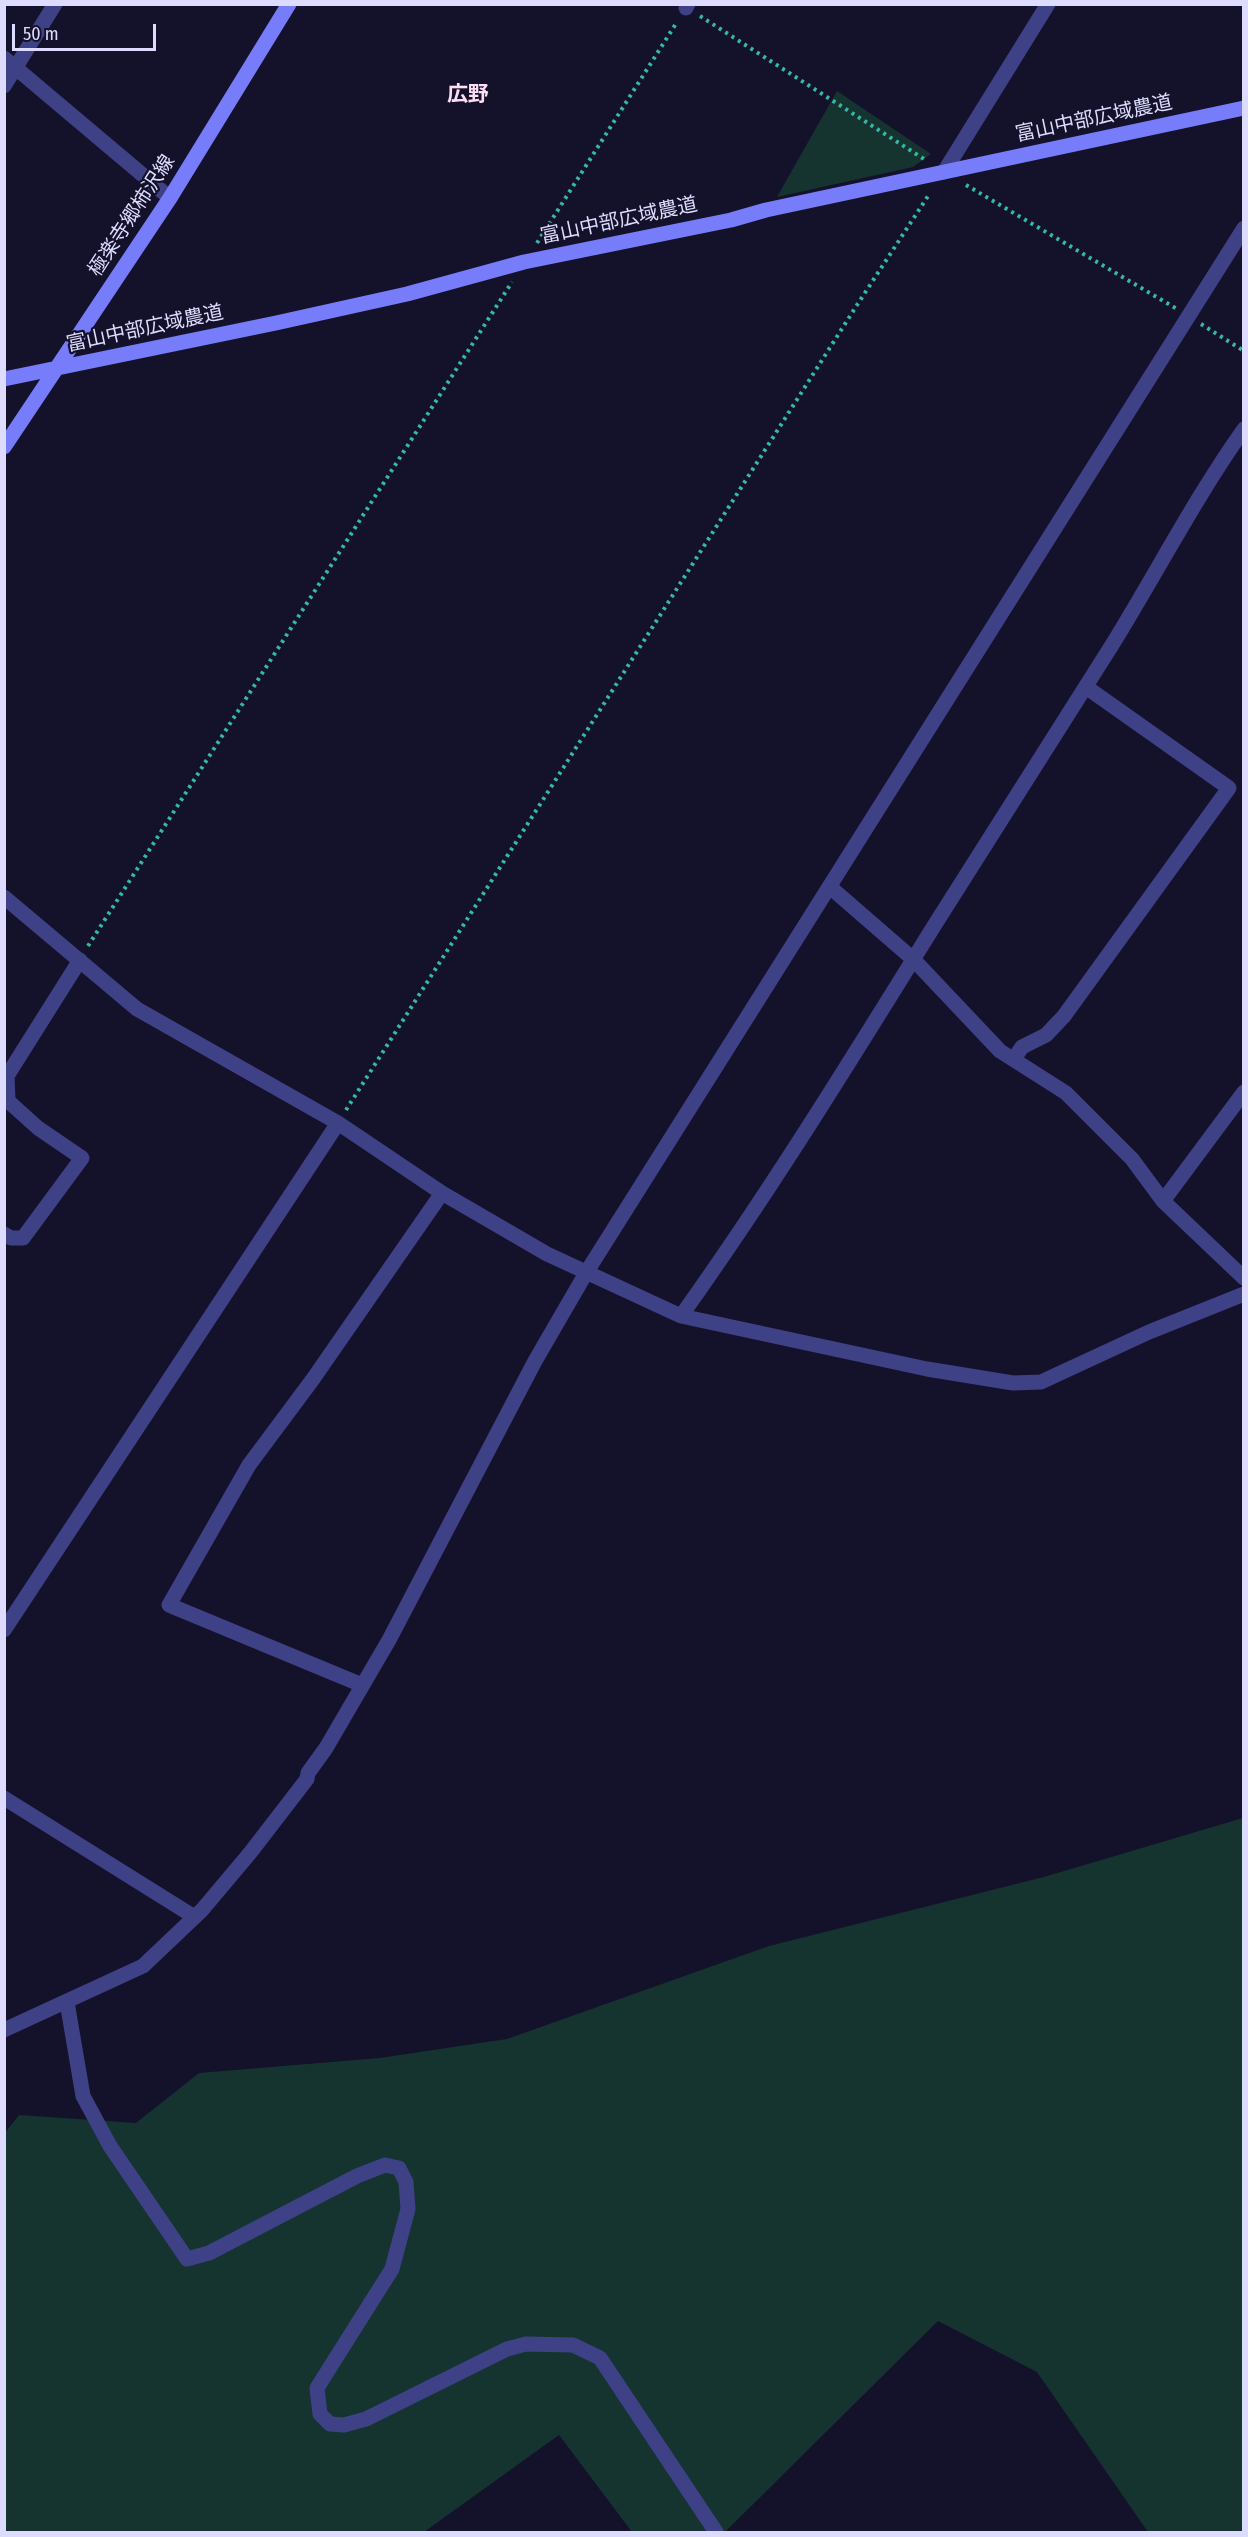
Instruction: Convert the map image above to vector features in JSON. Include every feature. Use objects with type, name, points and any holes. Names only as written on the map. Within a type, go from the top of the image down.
[{"type":"street","points":[[4,86],[10,63],[55,4]]},
{"type":"street","name":"極楽寺郷柿沢線","points":[[4,447],[170,198],[289,4]]},
{"type":"street","points":[[944,172],[1048,4]]},
{"type":"street","points":[[10,63],[170,198]]},
{"type":"street","name":"富山中部広域農道","points":[[4,379],[407,294],[524,262],[731,220],[766,210],[1244,108]]},
{"type":"street","points":[[4,2030],[143,1966],[193,1916],[202,1910],[250,1853],[307,1779],[308,1773],[326,1748],[362,1685],[475,1480],[535,1362],[586,1273],[1244,228]]},
{"type":"street","points":[[681,1316],[733,1242],[1086,687],[1221,461],[1244,429]]},
{"type":"street","points":[[1014,1059],[1022,1047],[1046,1035],[1064,1016],[1229,788],[1086,687]]},
{"type":"street","points":[[830,887],[913,959],[1000,1051],[1066,1093],[1132,1159],[1163,1201],[1244,1278]]},
{"type":"street","points":[[4,897],[137,1009],[338,1123],[442,1193],[547,1254],[681,1316],[927,1369],[1013,1383],[1041,1382],[1149,1332],[1244,1294]]},
{"type":"street","points":[[4,1234],[11,1238],[23,1238],[82,1158],[38,1128],[8,1101],[7,1076],[80,960]]},
{"type":"street","points":[[1163,1201],[1244,1092]]},
{"type":"street","points":[[4,1630],[338,1123]]},
{"type":"street","points":[[362,1685],[169,1605],[249,1465],[313,1379],[442,1193]]},
{"type":"street","points":[[4,1798],[193,1916]]},
{"type":"street","points":[[67,2002],[83,2096],[110,2146],[187,2259],[209,2253],[357,2176],[384,2165],[399,2168],[406,2182],[408,2209],[392,2269],[317,2388],[320,2414],[330,2424],[344,2425],[366,2419],[507,2349],[526,2344],[573,2345],[600,2358],[716,2532]]},
{"type":"path","points":[[80,960],[687,6],[944,172],[1190,316],[1244,351]]},
{"type":"path","points":[[338,1123],[856,305],[944,172]]},
{"type":"green space","points":[[837,91],[931,154],[913,167],[777,197]]},
{"type":"green space","points":[[1243,1818],[1243,2532],[1148,2532],[1037,2372],[938,2321],[725,2532],[632,2532],[559,2435],[424,2532],[5,2532],[4,2134],[19,2115],[136,2123],[199,2073],[380,2058],[507,2039],[769,1946],[1044,1877]]},
{"type":"district","name":"広野","points":[[468,95]]}]
